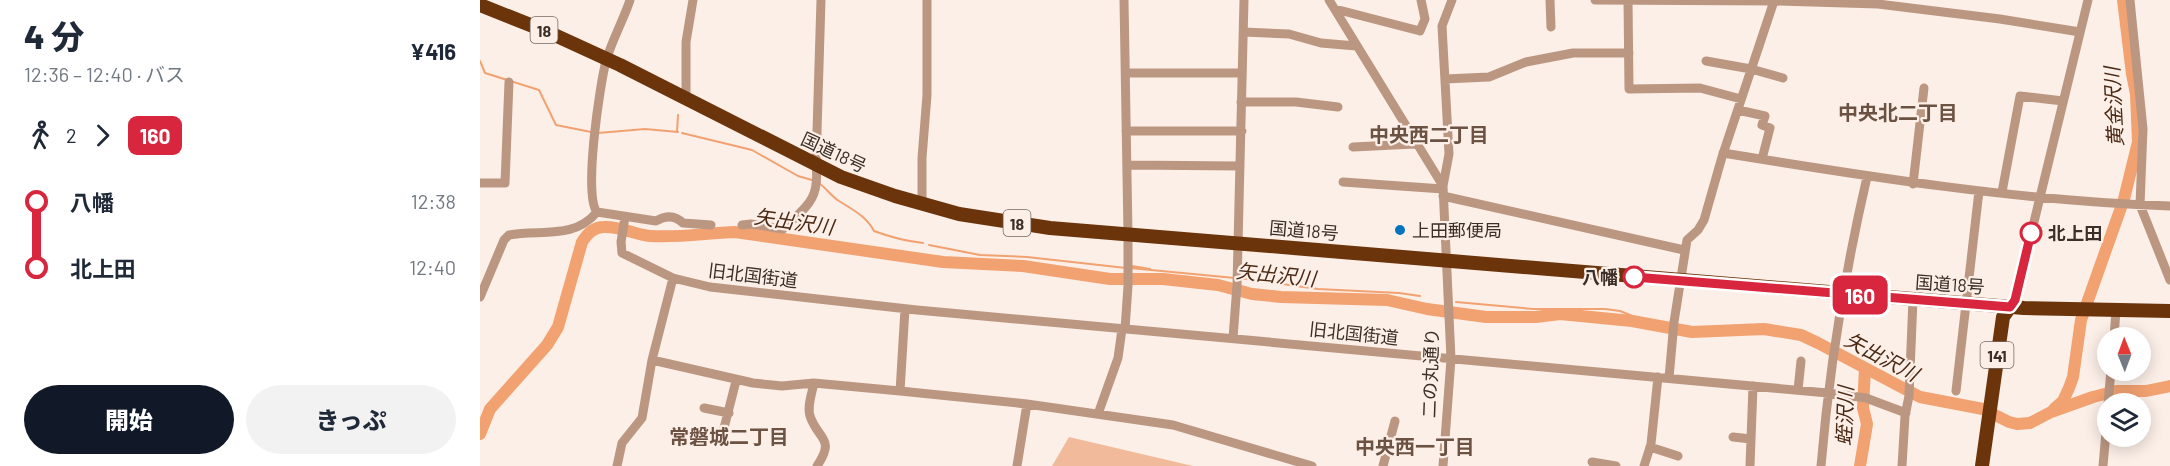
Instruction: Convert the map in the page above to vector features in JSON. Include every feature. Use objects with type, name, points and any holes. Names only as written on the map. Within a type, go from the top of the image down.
[{"type":"highway","name":"国道18号","points":[[480,5],[607,59],[816,164],[868,187],[959,214],[1027,225],[1680,281],[2010,307],[2170,311]]},
{"type":"highway","name":"141","points":[[1982,466],[2003,317],[2010,307]]},
{"type":"street","points":[[630,0],[607,59],[601,84],[591,170],[593,206],[597,212],[625,220],[656,221],[664,216],[677,218],[683,224],[711,225]]},
{"type":"street","points":[[686,99],[686,42],[693,0]]},
{"type":"street","points":[[742,225],[751,224],[783,229],[811,201],[817,184],[820,0]]},
{"type":"street","points":[[922,204],[922,158],[927,95],[927,0]]},
{"type":"street","points":[[1098,414],[1118,358],[1124,329],[1128,286],[1127,26],[1124,0]]},
{"type":"street","points":[[1233,338],[1239,243],[1242,131],[1240,102],[1244,0]]},
{"type":"street","points":[[1329,0],[1443,190]]},
{"type":"street","points":[[1335,9],[1420,31],[1425,19],[1421,0]]},
{"type":"street","points":[[1443,190],[1449,154],[1441,46],[1442,26],[1452,0]]},
{"type":"street","points":[[1550,0],[1551,27]]},
{"type":"street","points":[[1595,0],[1878,2],[2080,32]]},
{"type":"street","points":[[2010,307],[2015,300],[2088,0]]},
{"type":"street","points":[[2130,0],[2143,129],[2140,205],[2170,280]]},
{"type":"street","points":[[1628,1],[1629,89],[1700,88],[1741,99]]},
{"type":"street","points":[[1669,378],[1684,250],[1687,240],[1698,230],[1704,220],[1723,153],[1774,1]]},
{"type":"street","points":[[1425,19],[1442,26]]},
{"type":"street","points":[[1244,32],[1289,34],[1321,43],[1356,46]]},
{"type":"street","points":[[1445,79],[1489,77],[1526,62],[1573,53],[1629,53]]},
{"type":"street","points":[[1706,61],[1751,69],[1783,78]]},
{"type":"street","points":[[1126,73],[1242,73]]},
{"type":"street","points":[[480,183],[505,183],[508,82]]},
{"type":"street","points":[[1912,184],[1924,88]]},
{"type":"street","points":[[2002,192],[2020,96],[2063,101]]},
{"type":"street","points":[[1240,102],[1296,102],[1338,107]]},
{"type":"street","points":[[1738,110],[1765,116],[1762,125],[1770,128],[1762,159]]},
{"type":"street","points":[[1126,131],[1242,131]]},
{"type":"street","points":[[1353,147],[1416,144]]},
{"type":"street","points":[[1723,153],[1912,184],[2121,204],[2170,206]]},
{"type":"street","points":[[1126,165],[1240,166]]},
{"type":"street","points":[[1821,466],[1827,393],[1854,237],[1867,177]]},
{"type":"street","points":[[1343,182],[1443,190],[1684,250]]},
{"type":"street","name":"二の丸通り","points":[[1443,190],[1451,359],[1443,466]]},
{"type":"street","points":[[1956,391],[1979,191]]},
{"type":"street","points":[[480,297],[504,240],[509,235],[566,232],[584,224],[597,212]]},
{"type":"street","name":"旧北国街道","points":[[625,220],[622,253],[673,278],[710,287],[905,309],[1827,393],[1863,398],[1906,413]]},
{"type":"street","points":[[617,466],[622,443],[642,418],[652,360],[673,278]]},
{"type":"street","points":[[1902,466],[1909,396],[1913,299]]},
{"type":"street","points":[[900,391],[905,309]]},
{"type":"street","points":[[2115,327],[2116,309]]},
{"type":"street","points":[[652,360],[736,381],[782,386],[814,383],[900,391],[1027,404],[1173,425],[1312,466]]},
{"type":"street","points":[[1798,390],[1801,361]]},
{"type":"street","points":[[1644,466],[1650,447],[1658,377]]},
{"type":"street","points":[[723,432],[736,381]]},
{"type":"street","points":[[814,383],[809,409],[810,417],[826,445],[824,457],[817,466]]},
{"type":"street","points":[[1750,466],[1753,386]]},
{"type":"street","points":[[1017,466],[1027,404]]},
{"type":"street","points":[[705,408],[729,413]]},
{"type":"street","points":[[1383,466],[1395,421]]},
{"type":"street","points":[[1733,437],[1751,439]]},
{"type":"street","points":[[1650,447],[1678,456]]},
{"type":"street","points":[[2103,466],[2105,447]]},
{"type":"street","points":[[1275,466],[1278,456]]},
{"type":"street","points":[[1592,462],[1616,466]]},
{"type":"shaded area","points":[[1069,437],[1193,466],[1052,466]]},
{"type":"waterway","name":"黄金沢川","points":[[2054,409],[2063,401],[2073,377],[2081,320],[2124,199],[2138,142],[2136,94],[2123,0]]},
{"type":"waterway","points":[[480,61],[485,73],[539,90],[556,125],[591,132]]},
{"type":"waterway","points":[[677,132],[678,115]]},
{"type":"waterway","points":[[598,133],[645,129],[678,132]]},
{"type":"waterway","points":[[682,133],[752,150],[798,176],[812,180]]},
{"type":"waterway","points":[[820,184],[836,199],[863,217],[874,231],[923,243]]},
{"type":"waterway","name":"矢出沢川","points":[[480,434],[490,409],[547,345],[558,327],[582,242],[592,231],[604,227],[661,236],[735,232],[943,262],[1023,266],[1110,279],[1163,279],[1218,285],[1252,294],[1281,297],[1387,300],[1427,309],[1486,317],[1536,317],[1560,314],[1632,321],[1692,332],[1764,329],[1801,335],[1920,397],[1983,409],[2017,424],[2030,423],[2051,412],[2116,391],[2146,391],[2170,386]]},
{"type":"waterway","points":[[929,245],[980,255],[1027,257],[1126,268]]},
{"type":"waterway","points":[[1132,266],[1150,269]]},
{"type":"waterway","points":[[1130,268],[1235,278]]},
{"type":"waterway","points":[[1240,278],[1318,289],[1420,296]]},
{"type":"waterway","points":[[1456,302],[1533,309],[1605,309],[1620,311],[1635,317],[1639,323]]},
{"type":"waterway","name":"蛭沢川","points":[[1860,466],[1867,424],[1863,408],[1865,368]]},
{"type":"bus line","name":"160","points":[[1634,277],[2010,307],[2015,300],[2031,233]]},
{"type":"place","name":"上田郵便局","points":[[1400,230]]},
{"type":"place","name":"北上田","points":[[2031,233]]},
{"type":"place","name":"八幡","points":[[1634,277]]},
{"type":"district","name":"中央北二丁目","points":[[1898,112]]},
{"type":"district","name":"中央西二丁目","points":[[1429,134]]},
{"type":"district","name":"常磐城二丁目","points":[[729,436]]},
{"type":"district","name":"中央西一丁目","points":[[1415,446]]}]
